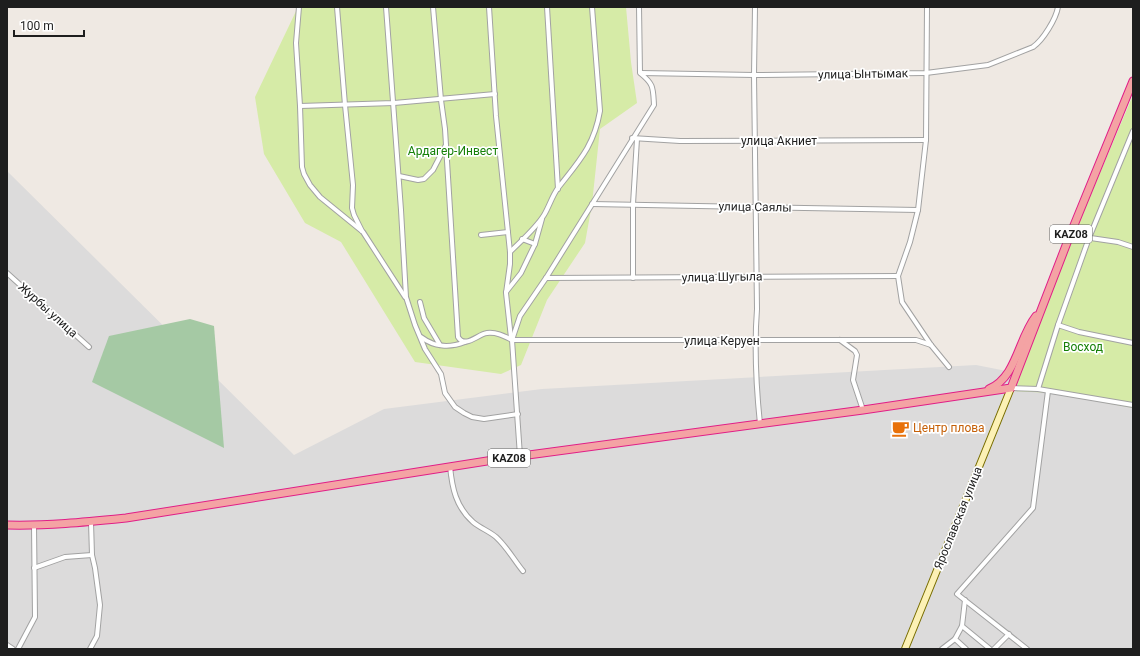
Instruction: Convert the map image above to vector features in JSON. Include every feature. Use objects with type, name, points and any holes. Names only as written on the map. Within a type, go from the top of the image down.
[{"type":"highway","name":"KAZ08","points":[[7,525],[91,522],[126,518],[450,466],[863,410],[1011,388],[1070,235],[1133,81]]},
{"type":"highway","points":[[980,393],[994,387],[1003,380],[1010,369],[1029,326],[1040,312]]},
{"type":"main road","name":"Ярославская улица","points":[[905,649],[1011,388]]},
{"type":"street","points":[[299,7],[296,43],[302,167],[304,174],[320,198],[362,231]]},
{"type":"street","points":[[337,7],[353,185],[352,208],[354,215],[362,231],[406,297],[425,349],[441,374],[445,393],[455,407],[472,417],[484,419],[518,414]]},
{"type":"street","points":[[386,7],[394,103],[406,297]]},
{"type":"street","points":[[433,7],[446,145],[458,337],[460,340],[466,342]]},
{"type":"street","points":[[489,7],[496,123],[510,252],[506,293],[512,340],[520,456]]},
{"type":"street","points":[[548,7],[558,189]]},
{"type":"street","points":[[506,293],[521,273],[535,244],[543,217],[558,189],[586,151],[597,126],[600,110],[592,7]]},
{"type":"street","points":[[512,340],[520,316],[546,278],[654,105],[653,86],[649,80],[640,73],[639,7]]},
{"type":"street","points":[[755,7],[754,75],[757,276],[755,341],[756,384],[760,424]]},
{"type":"street","points":[[927,7],[926,140],[918,210],[910,242],[898,276],[902,302],[949,367]]},
{"type":"street","name":"улица Ынтымак","points":[[640,73],[754,75],[926,73],[988,65],[1040,43],[1057,13],[1058,7]]},
{"type":"street","points":[[300,106],[394,103],[495,94]]},
{"type":"street","points":[[1038,389],[1058,325],[1089,238],[1133,132]]},
{"type":"street","name":"улица Акниет","points":[[632,138],[680,141],[926,140]]},
{"type":"street","points":[[633,278],[633,204],[637,139]]},
{"type":"street","points":[[399,176],[418,180],[424,178],[433,170],[446,145]]},
{"type":"street","name":"улица Саялы","points":[[592,204],[918,210]]},
{"type":"street","points":[[510,252],[543,217]]},
{"type":"street","points":[[481,235],[508,232]]},
{"type":"street","points":[[1070,235],[1118,242],[1133,247]]},
{"type":"street","points":[[522,239],[535,244]]},
{"type":"street","name":"Журбы улица","points":[[7,273],[89,347]]},
{"type":"street","name":"улица Шугыла","points":[[546,278],[898,276]]},
{"type":"street","points":[[420,302],[424,318],[440,344]]},
{"type":"street","points":[[1058,325],[1079,332],[1133,343]]},
{"type":"street","name":"улица Керуен","points":[[440,344],[449,347],[466,342],[486,333],[500,334],[512,340],[916,340],[931,344]]},
{"type":"street","points":[[419,335],[430,343],[440,344]]},
{"type":"street","points":[[839,340],[855,351],[857,355],[853,380],[863,410]]},
{"type":"street","points":[[1011,388],[1038,389],[1133,405]]},
{"type":"street","points":[[1026,649],[957,594],[1033,508],[1048,391]]},
{"type":"street","points":[[450,466],[453,489],[459,504],[474,523],[496,538],[505,547],[523,571]]},
{"type":"street","points":[[90,649],[97,636],[100,605],[92,555],[91,522]]},
{"type":"street","points":[[18,649],[35,617],[34,525]]},
{"type":"street","points":[[34,568],[65,557],[92,555]]},
{"type":"street","points":[[942,649],[954,639],[962,626],[965,600]]},
{"type":"street","points":[[962,626],[990,649]]},
{"type":"street","points":[[994,649],[1009,634]]},
{"type":"street","points":[[954,639],[966,649]]},
{"type":"street","points":[[7,645],[12,649]]},
{"type":"shaded area","points":[[7,171],[294,455],[384,409],[542,389],[976,365],[1133,396],[1133,649],[7,649]]},
{"type":"green space","name":"Ардагер-Инвест","points":[[298,7],[626,7],[631,62],[637,103],[600,129],[592,204],[585,243],[547,300],[521,365],[501,374],[415,362],[341,242],[305,223],[264,154],[255,97]]},
{"type":"green space","name":"Восход","points":[[1133,95],[1133,408],[1052,393],[1013,391],[1075,232]]},
{"type":"green space","points":[[190,319],[214,326],[224,448],[92,382],[109,336]]},
{"type":"place","name":"Центр плова","points":[[900,428]]}]
